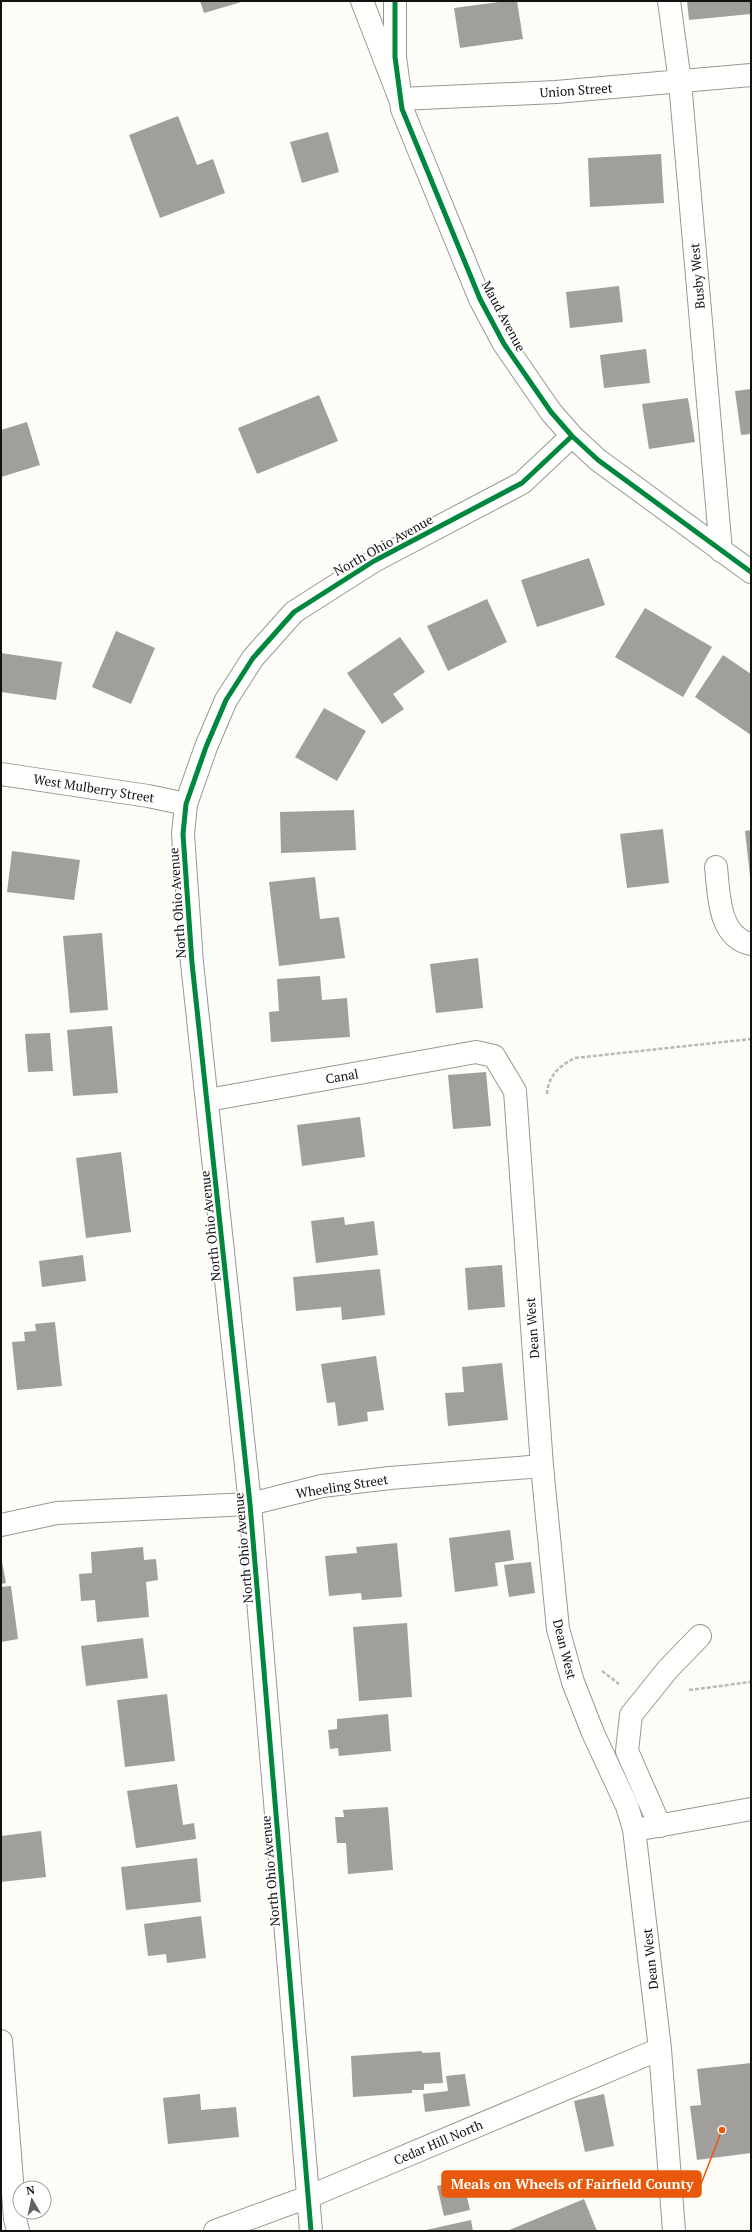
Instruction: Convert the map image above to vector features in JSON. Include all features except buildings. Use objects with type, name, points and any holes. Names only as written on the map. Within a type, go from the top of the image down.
[{"type":"street","points":[[362,1],[400,99]]},
{"type":"street","name":"Maud Avenue","points":[[395,1],[396,57],[400,99],[405,117],[480,298],[504,344],[551,412],[572,436],[598,460],[751,572]]},
{"type":"street","name":"Busby West","points":[[670,1],[680,82],[722,551]]},
{"type":"street","name":"Union Street","points":[[400,99],[556,92],[751,75]]},
{"type":"street","name":"North Ohio Avenue","points":[[311,2231],[250,1504],[208,1100],[192,963],[182,834],[186,804],[206,747],[226,700],[253,658],[294,612],[374,561],[522,483],[572,436]]},
{"type":"street","name":"West Mulberry Street","points":[[1,774],[106,789],[186,804]]},
{"type":"street","points":[[716,867],[724,922],[740,942],[751,944]]},
{"type":"street","name":"Canal","points":[[208,1100],[476,1052]]},
{"type":"street","name":"Dean West","points":[[476,1052],[494,1056],[503,1068],[515,1091],[542,1466],[558,1629],[573,1682],[593,1733],[627,1806],[634,1829],[660,2049],[674,2231]]},
{"type":"street","name":"Wheeling Street","points":[[1,1525],[57,1513],[250,1504],[330,1485],[397,1477],[542,1466]]},
{"type":"street","points":[[660,1826],[627,1751],[630,1715],[668,1669],[700,1636]]},
{"type":"street","points":[[634,1829],[660,1826],[751,1810]]},
{"type":"street","points":[[1,2041],[15,2219],[18,2231]]},
{"type":"street","name":"Cedar Hill North","points":[[215,2231],[308,2197],[660,2049]]},
{"type":"path","points":[[546,1100],[547,1088],[553,1074],[563,1064],[575,1058],[751,1040]]},
{"type":"path","points":[[601,1671],[619,1684],[647,1695],[751,1682]]},
{"type":"cycle path","points":[[395,1],[395,57],[402,109],[480,299],[504,344],[551,412],[572,436],[598,460],[751,572]]},
{"type":"cycle path","points":[[311,2231],[250,1504],[192,963],[183,834],[186,804],[206,747],[226,700],[253,658],[294,612],[374,561],[522,483],[572,436]]},
{"type":"place","name":"Meals on Wheels of Fairfield County","points":[[722,2130]]}]
